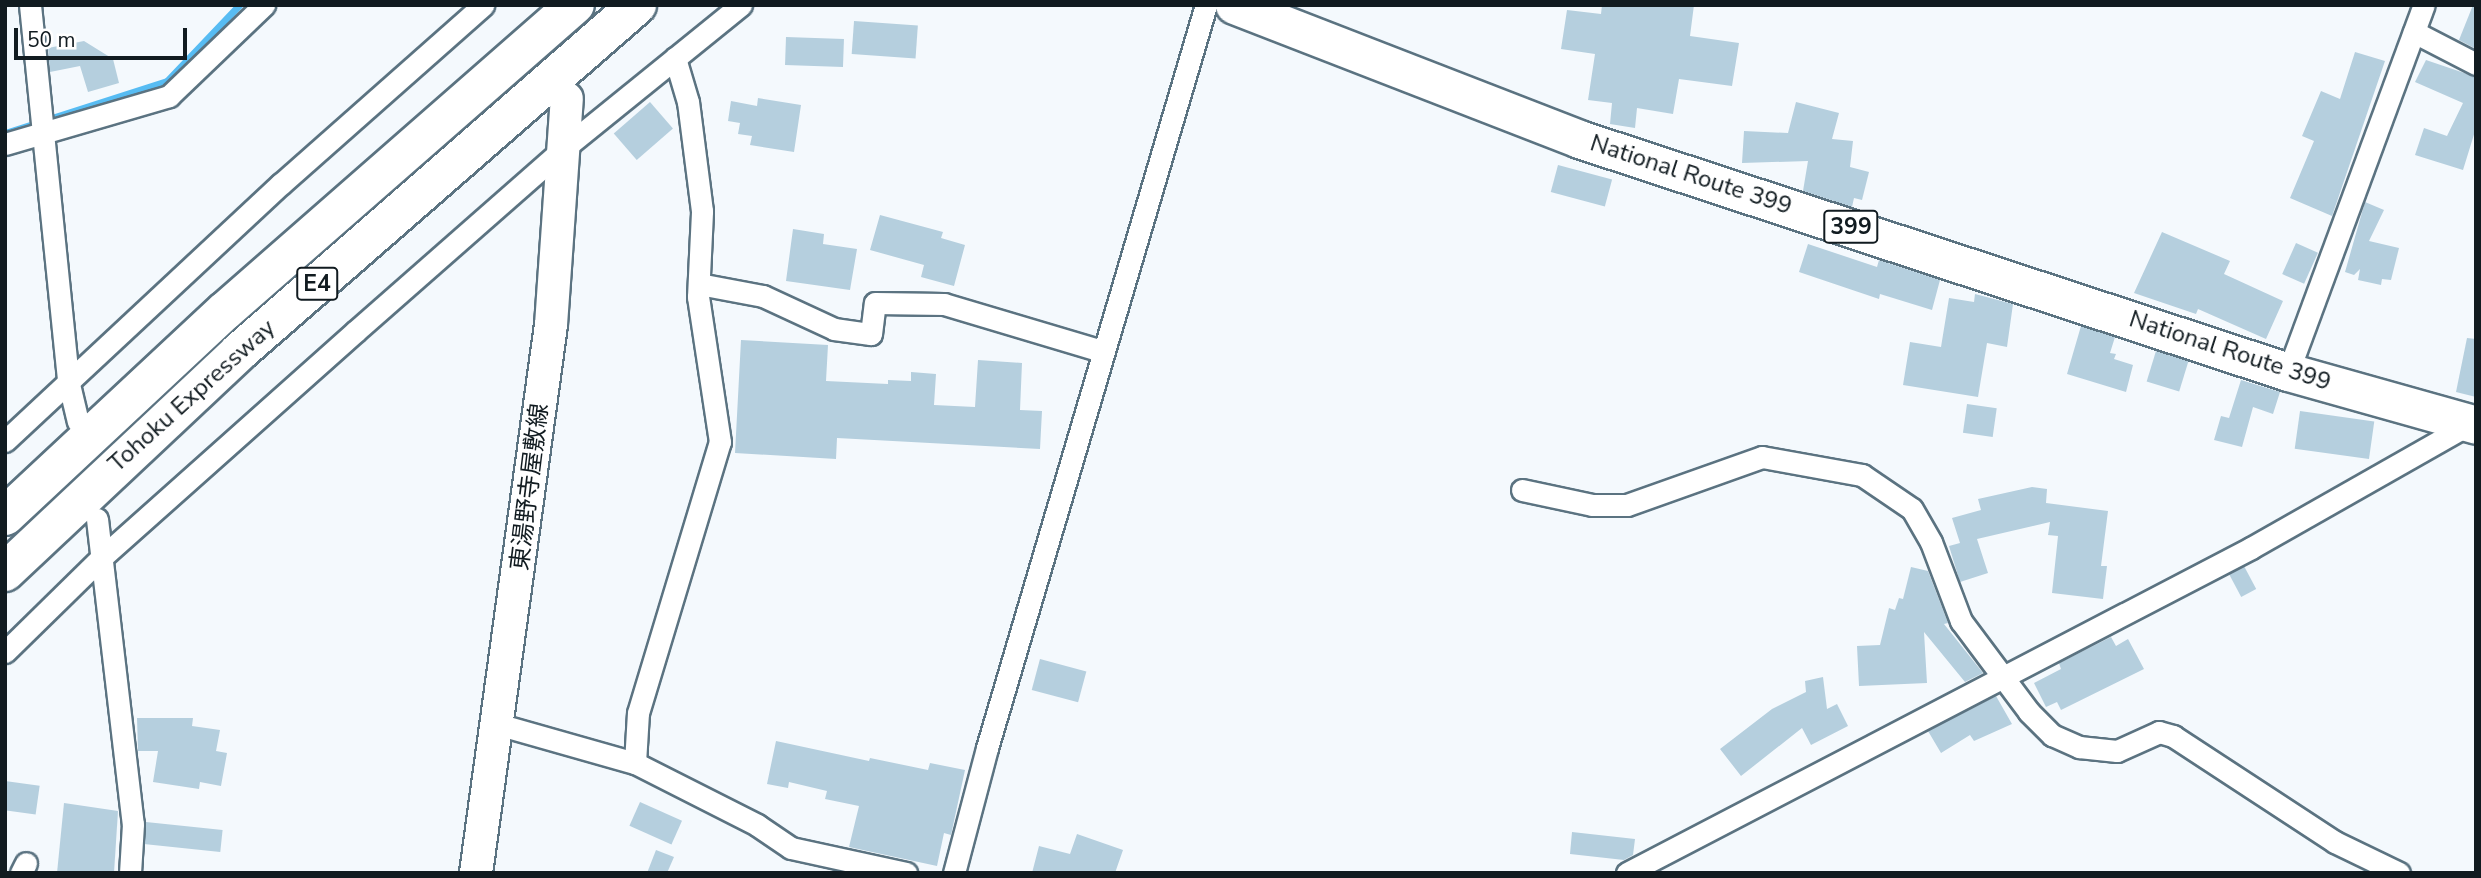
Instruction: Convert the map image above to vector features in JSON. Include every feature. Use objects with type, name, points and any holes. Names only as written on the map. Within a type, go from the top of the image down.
[{"type":"highway","name":"Tohoku Expressway","points":[[5,516],[225,311],[575,5]]},
{"type":"highway","name":"Tohoku Expressway","points":[[5,572],[239,352],[637,5]]},
{"type":"highway","name":"National Route 399","points":[[1234,5],[1579,139],[2288,372],[2472,424]]},
{"type":"main road","name":"東湯野寺屋敷線","points":[[476,873],[551,325],[567,99]]},
{"type":"street","points":[[30,5],[68,380],[78,422]]},
{"type":"street","points":[[5,144],[169,96],[264,5]]},
{"type":"street","points":[[5,441],[68,380],[483,5]]},
{"type":"street","points":[[5,652],[100,559],[563,149],[741,5]]},
{"type":"street","points":[[954,873],[1102,351],[1206,5]]},
{"type":"street","points":[[2288,372],[2424,5]]},
{"type":"street","points":[[2414,32],[2476,64]]},
{"type":"street","points":[[635,763],[638,713],[720,442],[699,284],[702,211],[688,102],[675,58]]},
{"type":"street","points":[[699,284],[763,296],[834,329],[871,334],[876,303],[944,304],[1102,351]]},
{"type":"street","points":[[1627,873],[2000,675],[2251,548],[2472,424]]},
{"type":"street","points":[[1522,490],[1592,505],[1627,505],[1762,457],[1862,475],[1912,509],[1931,542],[1961,621],[2000,675],[2052,735],[2079,747],[2117,751],[2159,732],[2173,736],[2335,842],[2399,873]]},
{"type":"street","points":[[97,519],[133,824],[130,873]]},
{"type":"street","points":[[497,724],[635,763],[757,825],[791,848],[906,873]]},
{"type":"building","points":[[1602,5],[1694,5],[1690,36],[1739,43],[1732,86],[1679,79],[1673,114],[1637,108],[1635,128],[1610,124],[1612,103],[1588,100],[1595,54],[1561,49],[1567,10],[1601,14]]},
{"type":"building","points":[[2473,5],[2476,5],[2476,49],[2459,40]]},
{"type":"building","points":[[854,21],[918,25],[916,58],[852,54]]},
{"type":"building","points":[[786,37],[844,39],[843,67],[785,65]]},
{"type":"building","points":[[84,41],[113,59],[119,83],[88,92],[80,66],[50,72],[48,48]]},
{"type":"building","points":[[2355,52],[2385,61],[2332,216],[2290,198],[2314,141],[2302,136],[2321,91],[2340,99]]},
{"type":"building","points":[[2426,60],[2476,77],[2476,128],[2463,170],[2415,155],[2424,128],[2447,136],[2463,103],[2415,82]]},
{"type":"building","points":[[758,98],[801,105],[794,152],[750,145],[752,136],[738,134],[740,123],[728,121],[731,101],[757,106]]},
{"type":"building","points":[[650,102],[673,128],[637,160],[614,133]]},
{"type":"building","points":[[1796,102],[1839,113],[1832,139],[1853,141],[1850,167],[1869,172],[1862,200],[1854,198],[1852,207],[1803,191],[1808,161],[1742,163],[1744,131],[1788,133]]},
{"type":"building","points":[[1558,165],[1612,179],[1605,207],[1551,192]]},
{"type":"building","points":[[2365,202],[2384,210],[2369,241],[2399,248],[2391,280],[2382,279],[2381,285],[2358,280],[2360,269],[2354,275],[2345,272]]},
{"type":"building","points":[[880,215],[943,232],[941,238],[965,245],[954,286],[921,277],[924,265],[870,250]]},
{"type":"building","points":[[793,229],[824,234],[823,244],[857,249],[850,290],[786,281]]},
{"type":"building","points":[[2162,232],[2230,261],[2224,274],[2283,301],[2266,339],[2198,309],[2196,314],[2134,293]]},
{"type":"building","points":[[2296,243],[2318,253],[2304,284],[2282,274]]},
{"type":"building","points":[[1808,244],[1877,267],[1879,260],[1940,280],[1932,310],[1880,294],[1879,299],[1799,272]]},
{"type":"building","points":[[1975,294],[2013,304],[2007,347],[1987,343],[1978,397],[1903,385],[1910,342],[1941,347],[1949,298],[1974,302]]},
{"type":"building","points":[[2081,326],[2115,337],[2110,353],[2116,354],[2114,359],[2133,365],[2126,392],[2067,374]]},
{"type":"building","points":[[2467,338],[2476,339],[2476,397],[2456,392]]},
{"type":"building","points":[[741,340],[828,345],[826,381],[888,384],[888,380],[911,381],[911,372],[936,374],[934,405],[975,407],[978,360],[1022,363],[1020,410],[1042,411],[1040,449],[837,438],[836,459],[735,453]]},
{"type":"building","points":[[2156,351],[2189,361],[2179,392],[2147,382]]},
{"type":"building","points":[[2241,380],[2280,392],[2273,414],[2253,407],[2242,447],[2214,440],[2221,416],[2229,418]]},
{"type":"building","points":[[1967,404],[1997,408],[1993,437],[1963,433]]},
{"type":"building","points":[[2300,411],[2374,421],[2369,459],[2295,449]]},
{"type":"building","points":[[2032,487],[2047,489],[2046,503],[2108,511],[2101,566],[2107,566],[2103,599],[2052,593],[2058,536],[2048,535],[2050,522],[1977,539],[1988,573],[1960,582],[1949,546],[1960,543],[1952,518],[1981,510],[1978,499]]},
{"type":"building","points":[[2244,566],[2256,589],[2241,597],[2229,574]]},
{"type":"building","points":[[1911,567],[1928,571],[1948,623],[1944,624],[1983,673],[1965,682],[1924,632],[1927,683],[1859,686],[1857,646],[1880,645],[1889,608],[1895,610],[1899,598],[1903,599]]},
{"type":"building","points":[[2111,637],[2116,646],[2128,639],[2144,669],[2061,710],[2057,702],[2046,707],[2034,683],[2061,669],[2059,663]]},
{"type":"building","points":[[1040,659],[1086,671],[1078,702],[1032,690]]},
{"type":"building","points":[[1823,677],[1827,709],[1837,704],[1848,726],[1811,745],[1802,728],[1741,776],[1720,749],[1772,709],[1806,692],[1805,681]]},
{"type":"building","points":[[1996,696],[2012,724],[1974,741],[1970,735],[1941,753],[1928,731]]},
{"type":"building","points":[[137,718],[193,718],[192,726],[220,730],[216,751],[227,753],[221,786],[200,782],[199,789],[153,782],[158,751],[138,751]]},
{"type":"building","points":[[776,741],[869,761],[870,758],[928,770],[930,763],[965,770],[951,835],[944,833],[937,866],[849,847],[859,806],[825,799],[827,791],[789,782],[788,788],[767,784]]},
{"type":"building","points":[[5,781],[40,786],[36,815],[5,810]]},
{"type":"building","points":[[640,802],[682,821],[671,844],[629,826]]},
{"type":"building","points":[[64,803],[118,811],[114,873],[57,873]]},
{"type":"building","points":[[146,822],[223,830],[220,852],[144,844]]},
{"type":"building","points":[[1572,832],[1635,839],[1633,855],[1624,860],[1570,854]]},
{"type":"building","points":[[1077,834],[1123,850],[1115,873],[1032,873],[1039,846],[1070,854]]},
{"type":"building","points":[[656,850],[674,857],[667,873],[647,873]]},
{"type":"waterway","points":[[5,133],[167,81],[239,5]]}]
